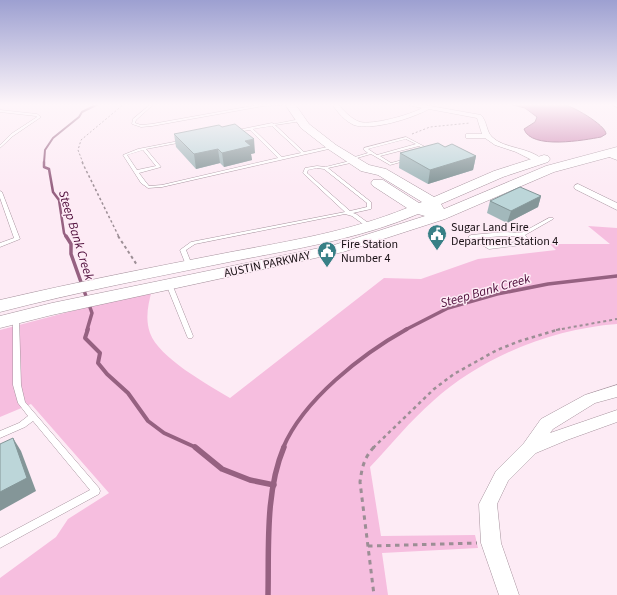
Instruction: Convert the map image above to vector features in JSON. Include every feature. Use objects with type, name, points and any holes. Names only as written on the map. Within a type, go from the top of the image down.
[{"type":"main road","points":[[312,132],[332,148],[356,163],[382,172],[437,209]]},
{"type":"main road","name":"AUSTIN PARKWAY","points":[[437,209],[570,162],[612,151],[617,143]]},
{"type":"main road","name":"AUSTIN PARKWAY","points":[[118,287],[169,284],[337,248],[387,234],[507,171],[534,162],[612,151]]},
{"type":"main road","points":[[356,163],[368,176],[418,209],[437,209]]},
{"type":"main road","name":"AUSTIN PARKWAY","points":[[0,306],[51,301],[118,287],[189,265],[298,243],[369,226],[418,209]]},
{"type":"main road","name":"AUSTIN PARKWAY","points":[[8,320],[51,301]]},
{"type":"street","points":[[485,132],[509,154],[534,162]]},
{"type":"street","points":[[468,136],[488,136]]},
{"type":"street","points":[[578,187],[617,207]]},
{"type":"street","points":[[509,595],[491,543],[488,504],[502,476],[530,448],[547,424],[590,399],[617,390]]},
{"type":"street","points":[[530,448],[561,435],[617,416]]},
{"type":"lane","points":[[0,147],[17,132]]},
{"type":"lane","points":[[228,133],[233,132]]},
{"type":"lane","points":[[254,132],[281,159]]},
{"type":"lane","points":[[280,132],[304,154]]},
{"type":"lane","points":[[412,158],[390,164],[365,149],[406,138],[432,152],[426,154]]},
{"type":"lane","points":[[190,140],[144,149],[125,155],[148,187],[162,186],[332,148]]},
{"type":"lane","points":[[377,156],[418,145]]},
{"type":"lane","points":[[136,172],[159,167],[144,149]]},
{"type":"lane","points":[[369,226],[354,214],[349,213],[305,173],[306,169],[317,167],[325,168],[356,163],[371,153]]},
{"type":"lane","points":[[189,265],[183,250],[193,243],[369,208],[369,204],[325,168]]},
{"type":"lane","points":[[0,192],[17,240],[0,245]]},
{"type":"lane","points":[[522,235],[529,242],[489,247],[471,237],[504,234],[522,235],[552,219]]},
{"type":"lane","points":[[169,284],[190,336]]},
{"type":"lane","points":[[0,543],[96,491],[22,403],[17,385],[8,320]]},
{"type":"lane","points":[[0,435],[22,425],[32,416]]},
{"type":"path","points":[[91,132],[81,140],[78,145],[81,159],[122,244],[137,265]]},
{"type":"path","points":[[410,135],[418,132]]},
{"type":"path","points":[[374,595],[360,482],[362,466],[367,455],[389,431],[435,389],[466,368],[519,341],[556,329],[597,321],[617,319]]},
{"type":"path","points":[[368,546],[491,543]]},
{"type":"shaded area","points":[[526,132],[605,132],[606,134],[601,137],[559,142],[537,140]]},
{"type":"shaded area","points":[[588,226],[617,228],[617,324],[567,332],[543,339],[519,348],[473,371],[452,385],[433,401],[408,425],[370,467],[381,536],[475,535],[478,548],[382,553],[388,595],[0,595],[0,578],[56,537],[68,519],[109,493],[31,404],[0,417],[0,330],[152,290],[147,317],[148,328],[155,342],[163,352],[185,370],[230,398],[384,278],[421,279],[478,259],[556,250],[550,244],[610,244]]},
{"type":"building","points":[[185,132],[245,132],[254,139],[245,141],[251,146],[222,153],[218,149],[194,154],[174,134]]},
{"type":"building","points":[[438,143],[445,147],[452,144],[476,156],[430,170],[400,153]]},
{"type":"building","points":[[520,187],[541,196],[511,211],[490,201]]},
{"type":"building","points":[[13,438],[27,478],[0,492],[0,444]]},
{"type":"waterway","name":"Steep Bank Creek","points":[[44,163],[45,150],[53,138],[61,132]]},
{"type":"waterway","name":"Steep Bank Creek","points":[[44,163],[44,167],[49,169],[53,192],[59,200],[64,233],[66,237]]},
{"type":"waterway","name":"Steep Bank Creek","points":[[66,236],[71,244],[71,254],[92,313],[87,330]]},
{"type":"waterway","name":"Steep Bank Creek","points":[[405,330],[448,308],[497,294],[548,284],[617,276]]},
{"type":"waterway","name":"Steep Bank Creek","points":[[88,329],[85,338],[100,353],[98,363],[107,374],[128,393],[148,421],[164,433],[195,447]]},
{"type":"waterway","name":"Steep Bank Creek","points":[[283,448],[292,430],[319,396],[371,351],[407,329]]},
{"type":"waterway","name":"Steep Bank Creek","points":[[195,447],[222,469],[250,480],[274,485]]},
{"type":"waterway","name":"Steep Bank Creek","points":[[274,485],[278,464],[284,447]]},
{"type":"waterway","name":"Steep Bank Creek","points":[[268,595],[268,539],[274,485]]},
{"type":"place","name":"Sugar Land Fire Department Station 4","points":[[437,251]]},
{"type":"place","name":"Fire Station Number 4","points":[[327,268]]}]
